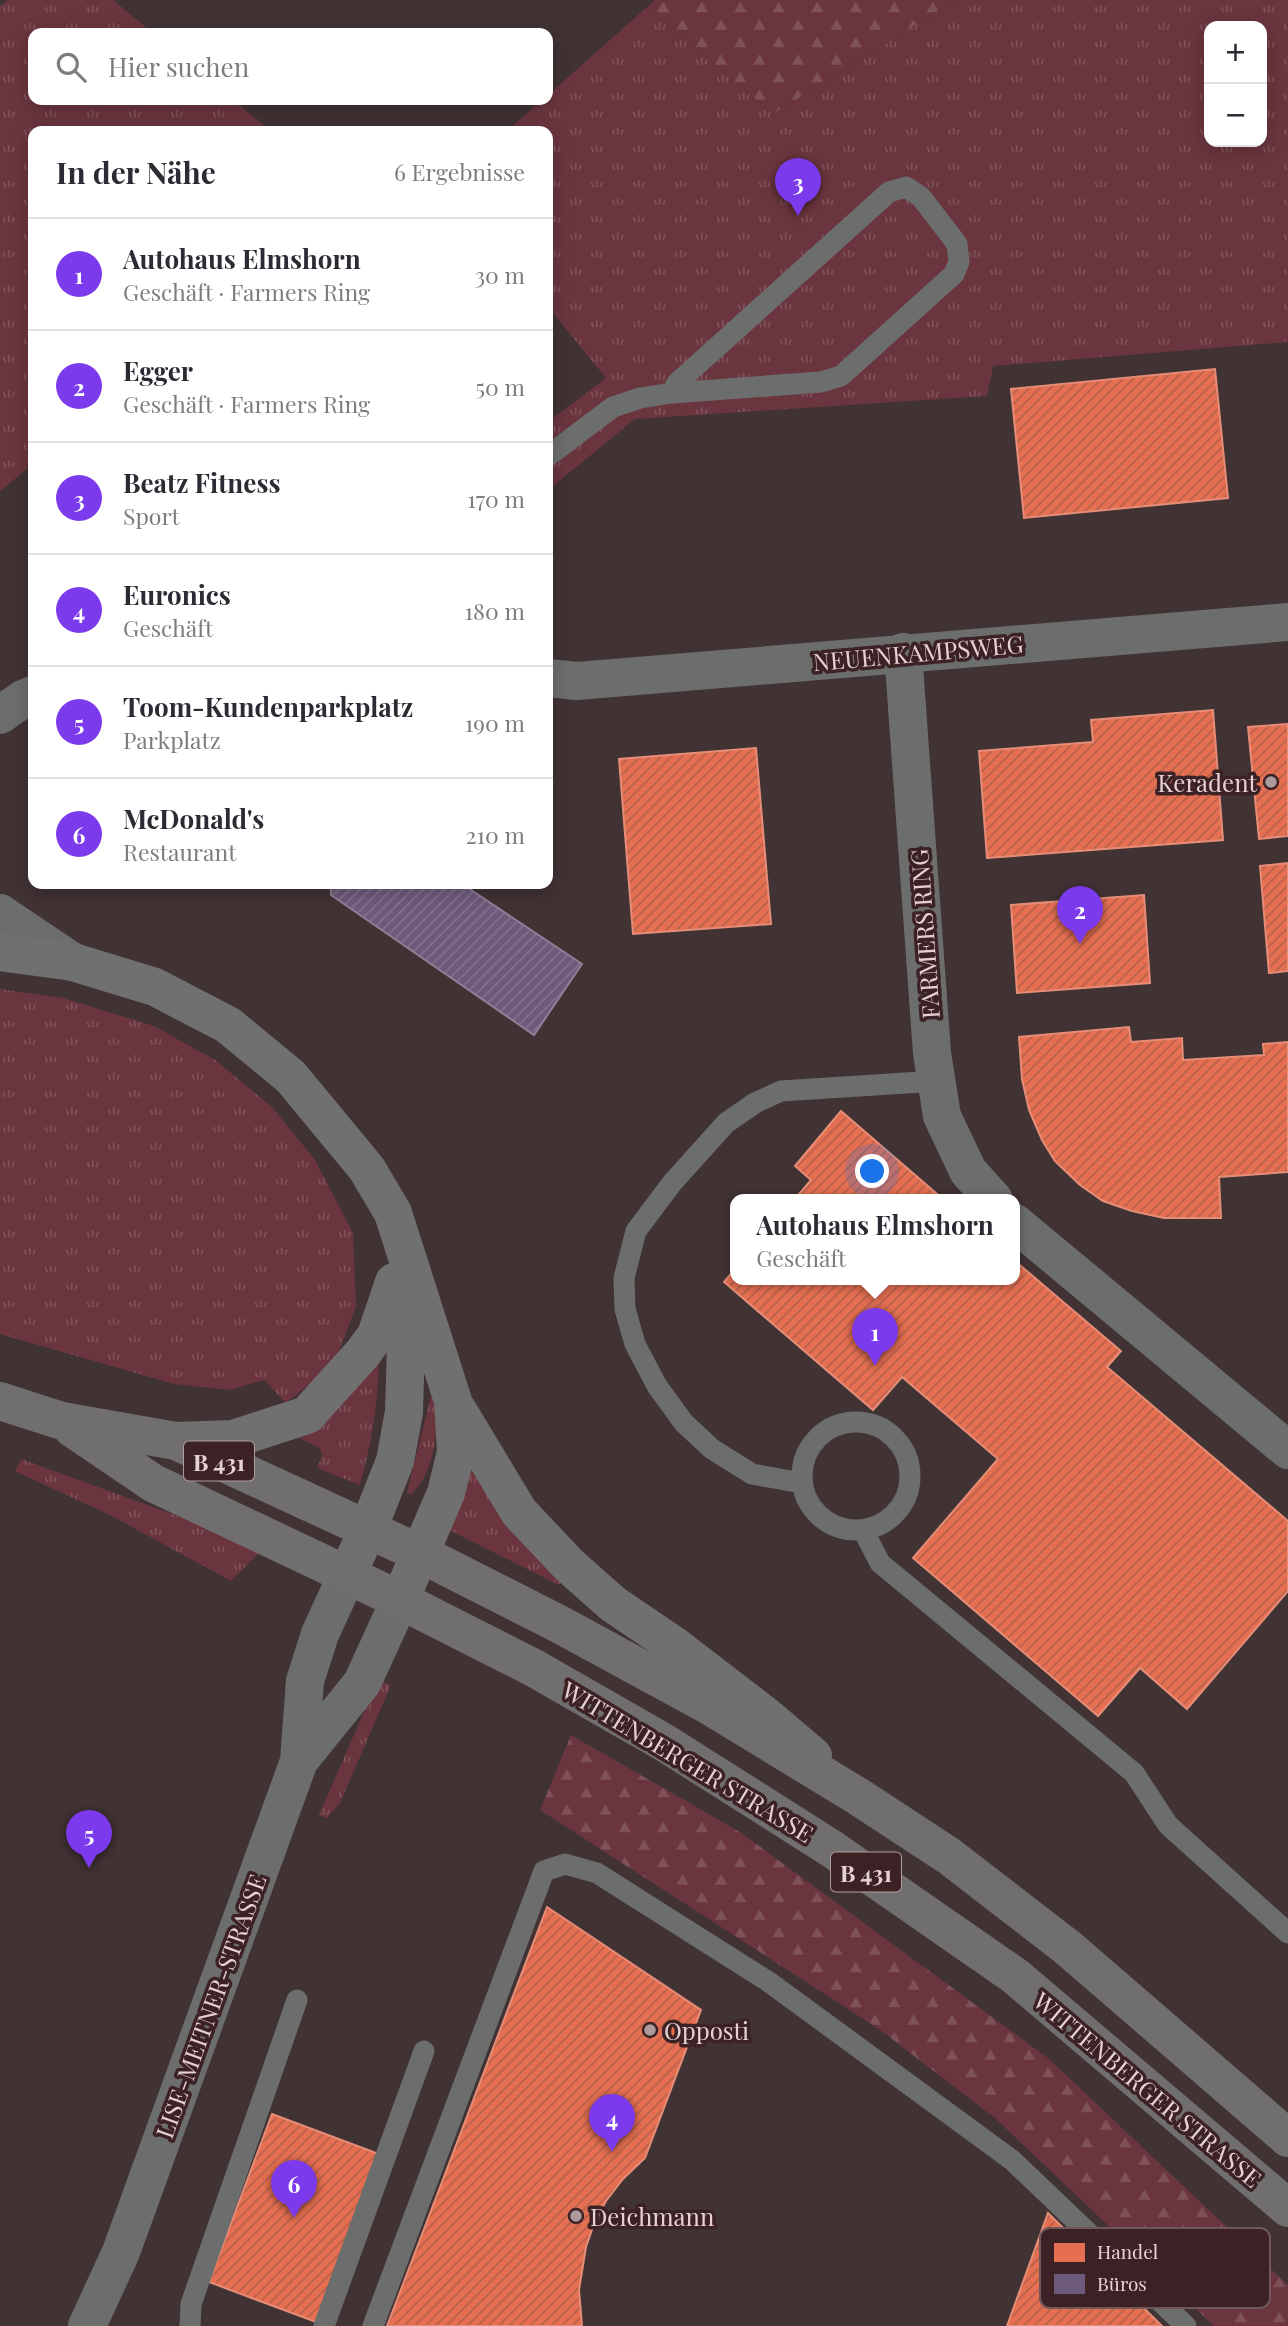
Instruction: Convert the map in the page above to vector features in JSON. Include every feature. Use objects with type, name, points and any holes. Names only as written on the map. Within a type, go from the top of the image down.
[{"type":"main road","points":[[0,953],[73,962],[155,987],[228,1025],[292,1077],[367,1169],[393,1213],[453,1401],[519,1512],[569,1564],[613,1604],[675,1646],[766,1716],[859,1797]]},
{"type":"main road","points":[[337,1133],[375,1220],[395,1280],[406,1344],[404,1412],[395,1461],[347,1575]]},
{"type":"main road","points":[[176,1441],[233,1438],[307,1415],[376,1335],[395,1280]]},
{"type":"main road","name":"B 431","points":[[0,1401],[62,1420],[176,1441],[419,1553],[559,1624],[708,1705],[859,1797],[949,1856],[1067,1947],[1288,2138]]},
{"type":"main road","points":[[400,1600],[446,1493],[456,1452],[453,1401]]},
{"type":"main road","name":"B 431","points":[[62,1420],[153,1483],[347,1575]]},
{"type":"main road","name":"WITTENBERGER STRASSE","points":[[347,1575],[534,1668],[665,1743],[832,1849],[1015,1976],[1288,2208]]},
{"type":"street","name":"NEUENKAMPSWEG","points":[[553,679],[577,681],[1288,622]]},
{"type":"street","name":"FARMERS RING","points":[[903,653],[932,1053],[942,1116],[968,1171],[989,1194]]},
{"type":"street","points":[[0,715],[28,698]]},
{"type":"street","points":[[0,913],[73,962]]},
{"type":"street","points":[[1020,1227],[1288,1450]]},
{"type":"street","name":"LISE-MEITNER-STRASSE","points":[[87,2326],[121,2252],[299,1761],[305,1681],[320,1634],[347,1575]]},
{"type":"street","name":"LISE-MEITNER-STRASSE","points":[[299,1761],[362,1683],[400,1600]]},
{"type":"street","name":"LISE-MEITNER-STRASSE","points":[[114,2326],[121,2252]]},
{"type":"lane","points":[[553,452],[613,407],[640,398],[672,393],[821,382],[841,376],[954,274],[960,262],[957,244],[921,197],[906,187],[889,192],[677,383],[672,393]]},
{"type":"lane","points":[[802,1483],[752,1475],[712,1449],[684,1423],[657,1386],[635,1344],[625,1309],[624,1278],[636,1231],[672,1183],[726,1123],[755,1103],[782,1091],[937,1081]]},
{"type":"lane","points":[[849,1422],[870,1423],[889,1433],[903,1449],[909,1469],[908,1490],[899,1509],[883,1523],[863,1530],[842,1528],[823,1519],[809,1503],[802,1483],[803,1462],[813,1443],[829,1429],[849,1422]]},
{"type":"lane","points":[[863,1530],[880,1563],[1134,1773],[1168,1825],[1288,1933]]},
{"type":"lane","points":[[373,2326],[544,1871],[565,1864],[597,1874],[769,1982],[1012,2160],[1083,2228]]},
{"type":"lane","points":[[190,2326],[191,2304],[297,2000]]},
{"type":"lane","points":[[324,2326],[424,2051]]},
{"type":"lane","points":[[1167,2308],[1186,2326]]},
{"type":"green space","points":[[8,0],[113,0],[147,28],[28,28],[28,105],[239,105],[265,126],[28,126],[28,468],[0,491],[0,6]]},
{"type":"green space","points":[[655,0],[955,0],[773,114],[647,7]]},
{"type":"green space","points":[[955,0],[1288,0],[1288,342],[993,366],[987,396],[635,419],[553,486],[553,418],[606,378],[553,313],[553,126],[513,126],[536,105],[553,105],[553,91],[647,7],[773,114]]},
{"type":"green space","points":[[0,989],[63,998],[154,1026],[215,1060],[271,1106],[315,1160],[353,1233],[356,1306],[334,1365],[286,1403],[264,1380],[230,1390],[174,1384],[0,1334]]},
{"type":"green space","points":[[379,1354],[374,1420],[360,1485],[317,1468],[322,1456],[320,1448],[291,1434]]},
{"type":"green space","points":[[431,1396],[436,1422],[434,1449],[426,1474],[411,1495],[407,1492]]},
{"type":"green space","points":[[21,1459],[211,1528],[260,1552],[231,1581],[112,1516],[15,1471]]},
{"type":"green space","points":[[473,1465],[561,1581],[560,1584],[443,1527]]},
{"type":"green space","points":[[378,1680],[391,1685],[340,1803],[327,1818],[319,1815]]},
{"type":"green space","points":[[571,1735],[740,1832],[1048,2058],[1228,2228],[1111,2228],[996,2119],[879,2029],[540,1810]]},
{"type":"green space","points":[[1270,2268],[1288,2285],[1288,2326],[1214,2326],[1195,2308],[1270,2308]]},
{"type":"building: Handel","points":[[1215,369],[1228,498],[1024,518],[1011,389]]},
{"type":"building: Handel","points":[[1213,710],[1223,840],[987,858],[979,751],[1093,742],[1091,720]]},
{"type":"building: Handel","name":"Keradent","points":[[1288,724],[1288,836],[1259,839],[1248,727]]},
{"type":"building: Handel","points":[[756,748],[771,924],[633,934],[619,759]]},
{"type":"building: Handel","points":[[1288,863],[1288,971],[1269,973],[1260,866]]},
{"type":"building: Handel","points":[[1144,895],[1150,983],[1017,993],[1011,905]]},
{"type":"building: Handel","points":[[1129,1027],[1131,1042],[1182,1038],[1183,1060],[1264,1055],[1263,1044],[1288,1042],[1288,1172],[1219,1177],[1221,1218],[1164,1218],[1132,1211],[1103,1201],[1080,1185],[1055,1161],[1029,1110],[1022,1079],[1019,1037]]},
{"type":"building: Handel","points":[[841,1111],[937,1194],[799,1194],[811,1180],[795,1166]]},
{"type":"building: Handel","points":[[1020,1265],[1121,1351],[1107,1367],[1288,1521],[1288,1591],[1187,1709],[1140,1668],[1098,1716],[913,1558],[998,1459],[902,1377],[873,1410],[724,1282],[730,1275],[730,1285],[1020,1285]]},
{"type":"building: Handel","points":[[547,1907],[701,2010],[645,2158],[623,2179],[595,2221],[586,2247],[579,2290],[582,2326],[387,2326]]},
{"type":"building: Handel","points":[[272,2114],[379,2154],[316,2322],[209,2282]]},
{"type":"building: Handel","points":[[1048,2213],[1063,2228],[1043,2228]]},
{"type":"building: Handel","points":[[1040,2235],[1040,2308],[1144,2308],[1162,2326],[1007,2326]]},
{"type":"building: Büros","points":[[331,889],[470,889],[582,964],[534,1035],[331,895]]},
{"type":"place","name":"Beatz Fitness","points":[[798,216]]},
{"type":"place","name":"Keradent","points":[[1271,782]]},
{"type":"place","name":"Egger","points":[[1080,944]]},
{"type":"place","name":"Autohaus Elmshorn","points":[[875,1366]]},
{"type":"place","name":"Toom-Kundenparkplatz","points":[[89,1868]]},
{"type":"place","name":"Opposti","points":[[650,2030]]},
{"type":"place","name":"Euronics","points":[[612,2152]]},
{"type":"place","name":"Deichmann","points":[[576,2216]]},
{"type":"place","name":"McDonald's","points":[[294,2218]]}]
